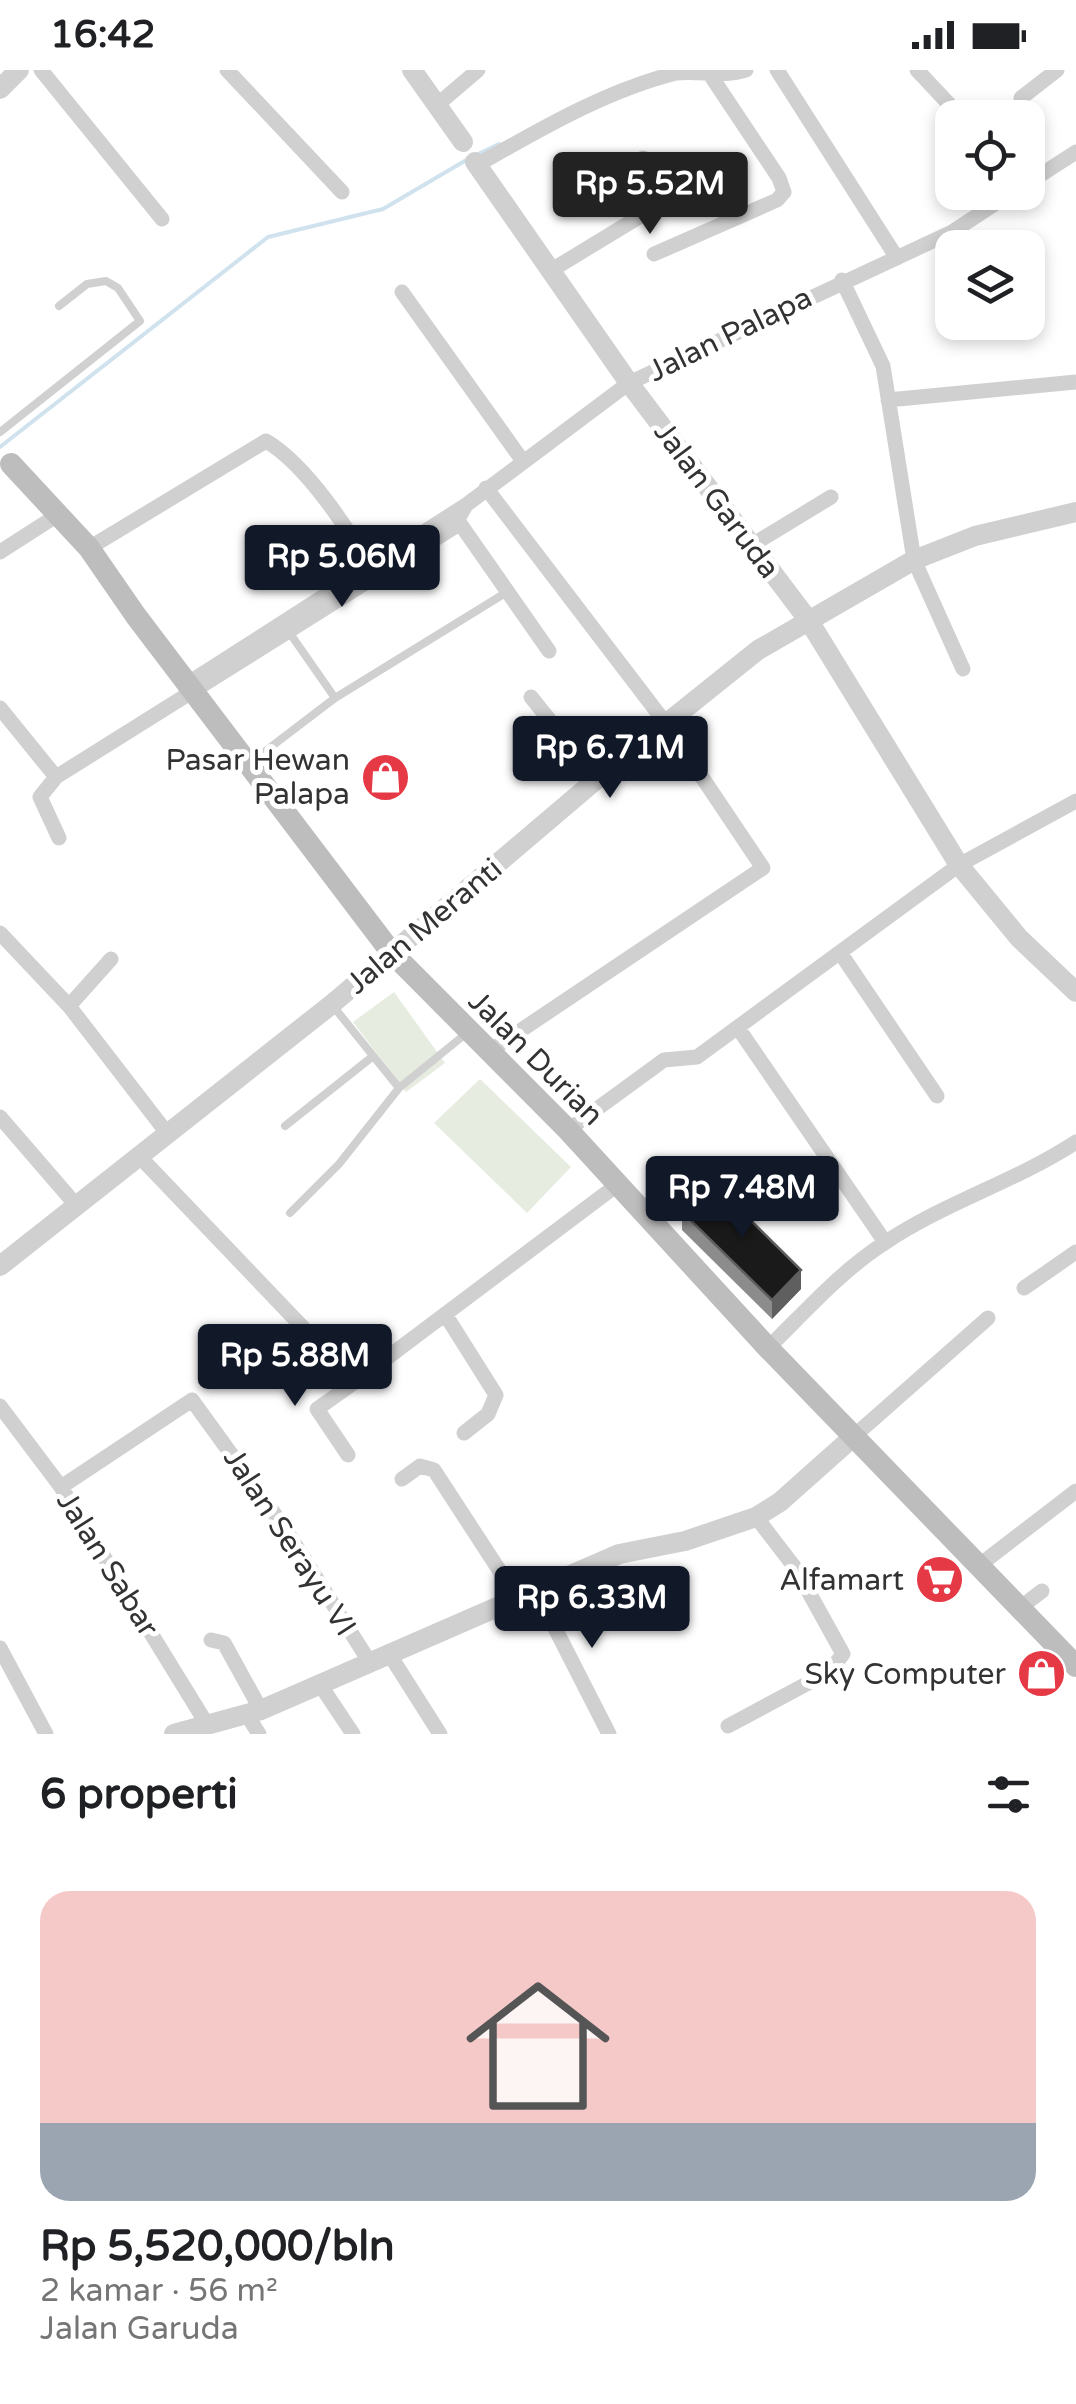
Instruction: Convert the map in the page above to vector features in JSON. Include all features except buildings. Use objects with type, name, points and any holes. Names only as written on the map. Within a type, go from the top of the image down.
[{"type":"main road","name":"Jalan Durian","points":[[6,458],[56,516],[90,548],[190,689],[391,952],[487,1053],[568,1130],[853,1438],[1071,1652]]},
{"type":"street","points":[[0,89],[19,70]]},
{"type":"street","points":[[40,70],[162,219]]},
{"type":"street","points":[[227,70],[342,192]]},
{"type":"street","points":[[412,70],[462,142]]},
{"type":"street","points":[[437,105],[478,70]]},
{"type":"street","points":[[476,163],[615,93],[675,74],[746,70]]},
{"type":"street","points":[[776,70],[897,258]]},
{"type":"street","points":[[918,70],[946,100]]},
{"type":"street","points":[[1021,98],[1057,70]]},
{"type":"street","points":[[654,254],[777,200],[784,192],[779,178],[709,73]]},
{"type":"street","name":"Jalan Garuda","points":[[462,142],[629,383],[809,621],[959,865],[1019,938],[1076,992]]},
{"type":"street","points":[[1045,172],[1076,152]]},
{"type":"street","points":[[550,272],[656,206],[658,194],[643,158]]},
{"type":"street","name":"Jalan Palapa","points":[[56,777],[190,689],[196,678],[286,628],[459,513],[522,460],[629,383],[842,280],[952,232],[986,210]]},
{"type":"street","points":[[842,280],[878,353],[914,560],[963,669]]},
{"type":"street","points":[[402,292],[522,460]]},
{"type":"street","points":[[888,400],[1076,382]]},
{"type":"street","points":[[90,548],[266,441],[284,451],[306,477],[372,572]]},
{"type":"street","points":[[486,488],[667,725],[755,855],[762,873],[487,1053]]},
{"type":"street","points":[[752,545],[831,497]]},
{"type":"street","name":"Jalan Meranti","points":[[0,1266],[332,1004],[598,779],[758,650],[914,560],[975,536],[1076,512]]},
{"type":"street","points":[[459,513],[549,652]]},
{"type":"street","points":[[0,552],[56,516]]},
{"type":"street","points":[[532,697],[598,779]]},
{"type":"street","points":[[0,708],[56,777],[40,797],[59,838]]},
{"type":"street","points":[[568,1130],[664,1060],[698,1056],[959,865],[1076,800]]},
{"type":"street","points":[[0,932],[70,1006],[167,1134]]},
{"type":"street","points":[[841,954],[937,1096]]},
{"type":"street","points":[[70,1006],[111,960]]},
{"type":"street","points":[[738,1028],[885,1242]]},
{"type":"street","points":[[0,1117],[76,1205]]},
{"type":"street","points":[[768,1348],[854,1265],[885,1242],[1071,1146],[1076,1165]]},
{"type":"street","points":[[139,1156],[355,1382]]},
{"type":"street","points":[[348,1455],[317,1408],[616,1185]]},
{"type":"street","points":[[1024,1288],[1076,1252]]},
{"type":"street","points":[[445,1314],[496,1394],[488,1414],[464,1433]]},
{"type":"street","points":[[174,1734],[254,1712],[619,1554],[684,1541],[756,1517],[780,1502],[988,1318]]},
{"type":"street","name":"Jalan Serayu VI","points":[[61,1487],[192,1400],[378,1656],[440,1734]]},
{"type":"street","name":"Jalan Sabar","points":[[0,1406],[61,1487],[208,1726]]},
{"type":"street","points":[[402,1478],[420,1466],[434,1470],[525,1592],[609,1734]]},
{"type":"street","points":[[981,1564],[1076,1491]]},
{"type":"street","points":[[728,1726],[829,1672],[842,1654],[796,1568],[756,1517]]},
{"type":"street","points":[[1021,1607],[1042,1591]]},
{"type":"street","points":[[211,1640],[224,1643],[254,1712],[259,1734]]},
{"type":"street","points":[[0,1648],[46,1734]]},
{"type":"street","points":[[319,1684],[352,1734]]},
{"type":"lane","points":[[0,432],[140,321],[118,288],[106,281],[87,284],[59,306]]},
{"type":"lane","points":[[247,765],[335,698],[507,592]]},
{"type":"lane","points":[[286,628],[335,698]]},
{"type":"lane","points":[[332,1004],[399,1088]]},
{"type":"lane","points":[[290,1214],[339,1164],[399,1088],[468,1032]]},
{"type":"lane","points":[[285,1126],[372,1057]]},
{"type":"shaded area","points":[[394,992],[445,1063],[406,1092],[353,1022]]},
{"type":"shaded area","points":[[480,1079],[571,1167],[527,1213],[434,1123]]},
{"type":"waterway","points":[[476,155],[499,144]]},
{"type":"waterway","points":[[0,447],[268,237],[383,209],[468,159]]},
{"type":"place","name":"Pasar Hewan Palapa","points":[[385,777]]},
{"type":"place","name":"Alfamart","points":[[939,1580]]},
{"type":"place","name":"Sky Computer","points":[[1041,1674]]}]
